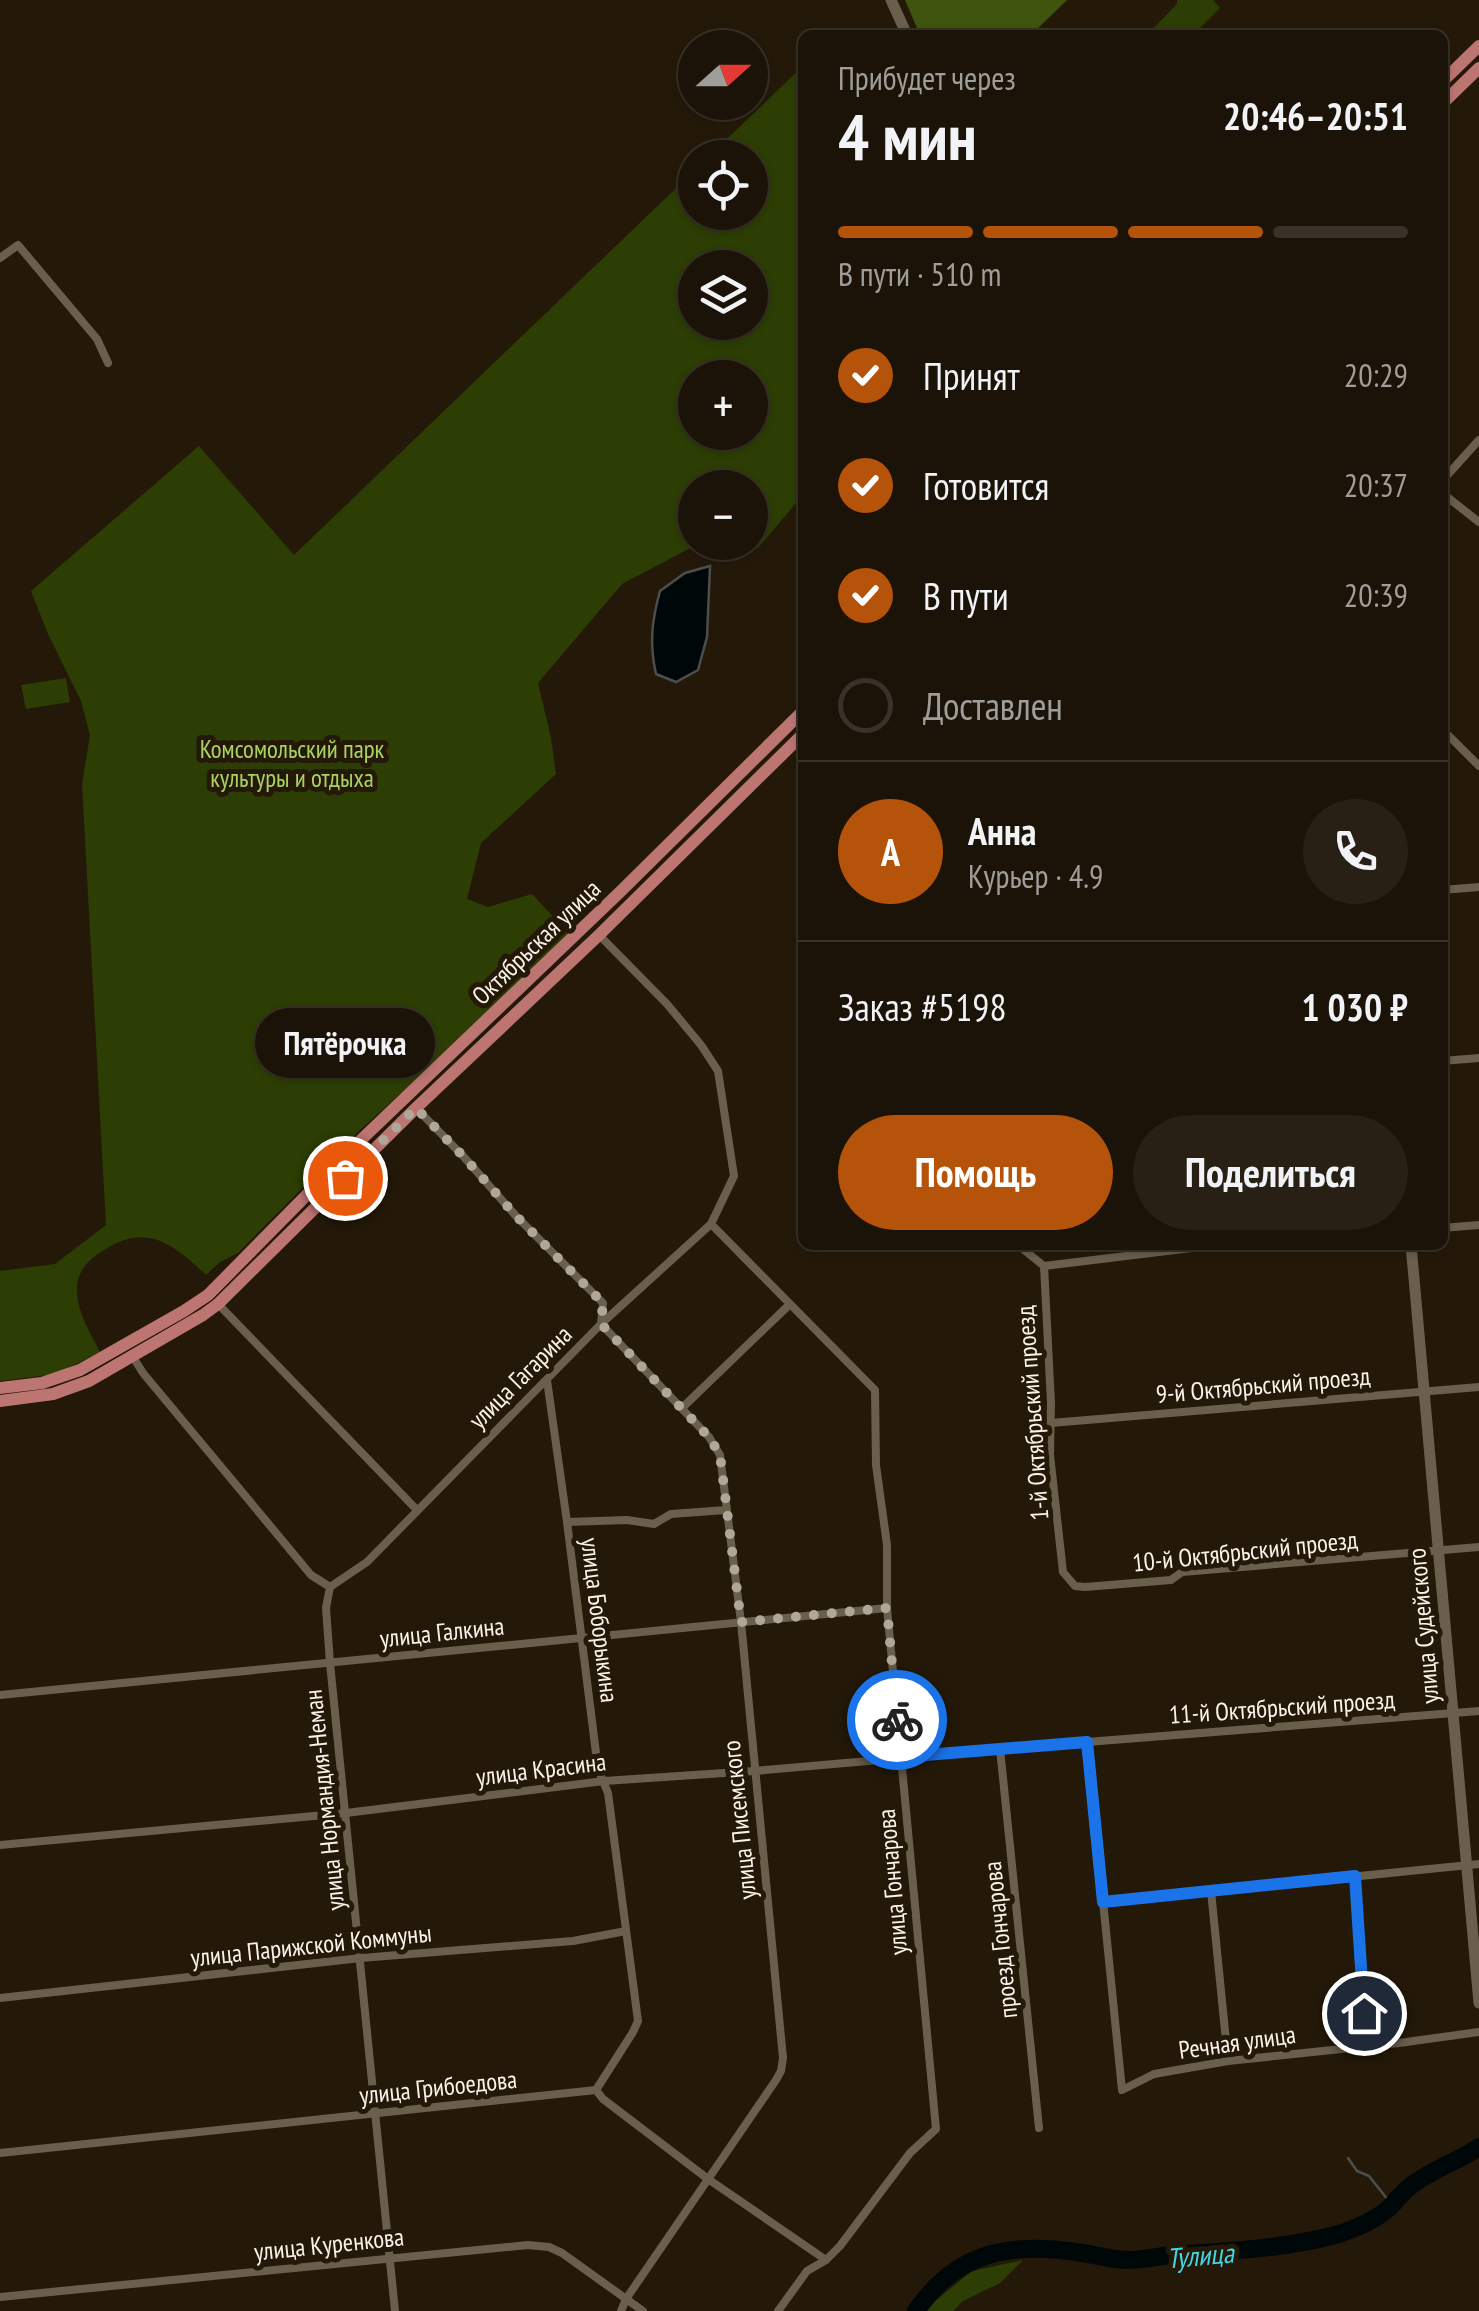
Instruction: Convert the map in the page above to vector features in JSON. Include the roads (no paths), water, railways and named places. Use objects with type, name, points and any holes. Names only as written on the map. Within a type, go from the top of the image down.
[{"type":"main road","points":[[1448,76],[1479,46]]},
{"type":"main road","points":[[1448,98],[1479,68]]},
{"type":"main road","name":"Октябрьская улица","points":[[0,1401],[43,1397],[89,1381],[203,1316],[213,1300],[363,1138],[798,716]]},
{"type":"main road","name":"Октябрьская улица","points":[[0,1388],[42,1383],[80,1370],[184,1311],[213,1300],[599,935],[798,739]]},
{"type":"street","points":[[891,0],[905,30]]},
{"type":"street","points":[[0,258],[18,246],[97,338],[108,362]]},
{"type":"street","points":[[1448,474],[1479,440]]},
{"type":"street","points":[[1448,498],[1479,522]]},
{"type":"street","points":[[1448,735],[1479,766]]},
{"type":"street","points":[[1448,890],[1479,887]]},
{"type":"street","name":"улица Гагарина","points":[[330,1588],[367,1562],[601,1324],[710,1224],[734,1176],[718,1071],[667,1004],[599,935]]},
{"type":"street","points":[[1448,1061],[1479,1058]]},
{"type":"street","name":"улица Писемского","points":[[416,1108],[603,1303],[601,1324],[709,1437],[720,1455],[741,1622],[783,2058],[776,2080],[626,2298],[621,2311]]},
{"type":"street","name":"улица Гончарова","points":[[710,1224],[875,1390],[876,1465],[887,1545],[887,1608],[936,2128],[910,2153],[840,2246],[807,2271],[778,2311]]},
{"type":"street","points":[[1448,1228],[1479,1225]]},
{"type":"street","points":[[1024,1250],[1044,1266],[1175,1250]]},
{"type":"street","name":"улица Судейского","points":[[1411,1250],[1453,1714],[1473,1864],[1479,2003]]},
{"type":"street","name":"1-й Октябрьский проезд","points":[[1044,1266],[1050,1455],[1063,1572],[1076,1586]]},
{"type":"street","points":[[213,1300],[418,1510]]},
{"type":"street","points":[[682,1408],[788,1305]]},
{"type":"street","points":[[133,1357],[143,1374],[311,1574],[330,1588]]},
{"type":"street","name":"улица Боборыкина","points":[[547,1380],[598,1769],[608,1793],[638,2021],[596,2090]]},
{"type":"street","name":"9-й Октябрьский проезд","points":[[1051,1423],[1479,1387]]},
{"type":"street","points":[[567,1522],[626,1520],[654,1524],[671,1514],[726,1510]]},
{"type":"street","name":"10-й Октябрьский проезд","points":[[1076,1586],[1170,1580],[1182,1572],[1479,1547]]},
{"type":"street","name":"улица Нормандия-Неман","points":[[330,1588],[326,1608],[330,1663],[395,2311]]},
{"type":"street","name":"улица Галкина","points":[[0,1694],[887,1608]]},
{"type":"street","name":"11-й Октябрьский проезд","points":[[1087,1742],[1479,1712]]},
{"type":"street","points":[[1087,1742],[1103,1902],[1473,1864]]},
{"type":"street","name":"улица Красина","points":[[0,1845],[346,1812],[604,1781],[1087,1742]]},
{"type":"street","name":"проезд Гончарова","points":[[1000,1749],[1039,2128]]},
{"type":"street","points":[[1355,1876],[1366,2047]]},
{"type":"street","points":[[1211,1891],[1228,2061]]},
{"type":"street","name":"Речная улица","points":[[1103,1902],[1122,2090],[1154,2074],[1228,2061],[1479,2032]]},
{"type":"street","name":"улица Парижской Коммуны","points":[[0,1998],[361,1958],[573,1941],[626,1932]]},
{"type":"street","points":[[596,2090],[708,2178],[826,2260]]},
{"type":"street","name":"улица Грибоедова","points":[[0,2153],[596,2090]]},
{"type":"street","name":"улица Куренкова","points":[[0,2297],[528,2245],[562,2252],[643,2311]]},
{"type":"waterway","name":"Тулица","points":[[916,2311],[949,2275],[967,2264],[1006,2251],[1051,2249],[1134,2260],[1277,2246],[1339,2234],[1374,2219],[1415,2183],[1479,2147]]},
{"type":"waterway","points":[[1348,2158],[1357,2171],[1369,2176],[1392,2205]]},
{"type":"place","name":"Пятёрочка","points":[[345,1178]]},
{"type":"park label","name":"Комсомольский парк культуры и отдыха","points":[[292,764]]}]
